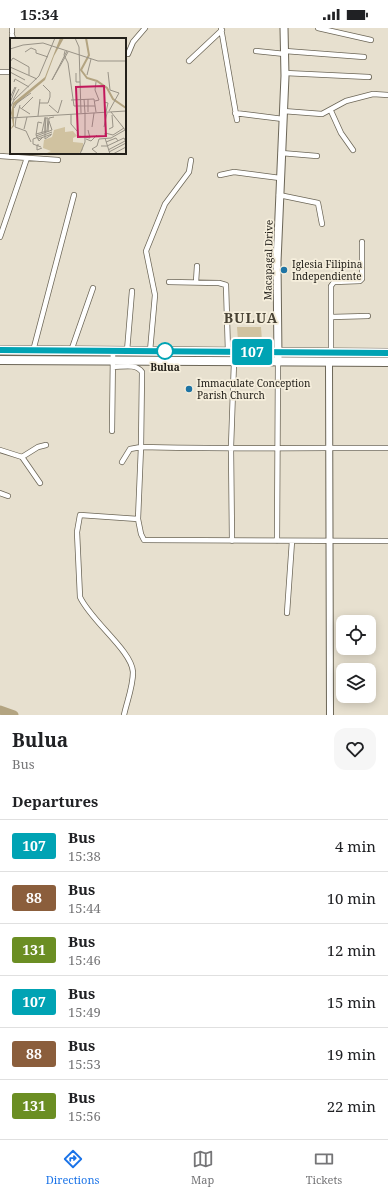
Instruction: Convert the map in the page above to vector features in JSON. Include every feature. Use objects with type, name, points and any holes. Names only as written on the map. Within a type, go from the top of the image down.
[{"type":"highway","points":[[0,350],[388,353]]},
{"type":"highway","points":[[153,351],[156,361]]},
{"type":"highway","points":[[0,360],[113,364],[156,361],[388,362]]},
{"type":"main road","name":"Macapagal Drive","points":[[278,362],[277,262],[285,73],[284,28]]},
{"type":"street","points":[[128,54],[133,42],[145,28]]},
{"type":"street","points":[[318,28],[371,40]]},
{"type":"street","points":[[189,61],[221,29]]},
{"type":"street","points":[[221,29],[237,120]]},
{"type":"street","points":[[256,51],[364,57]]},
{"type":"street","points":[[285,73],[369,77]]},
{"type":"street","points":[[283,111],[322,114],[331,111],[342,103],[353,99],[373,94],[388,95]]},
{"type":"street","points":[[331,111],[341,133],[353,150]]},
{"type":"street","points":[[235,113],[283,119]]},
{"type":"street","points":[[281,153],[317,156]]},
{"type":"street","points":[[0,156],[58,160]]},
{"type":"street","points":[[0,237],[27,158]]},
{"type":"street","points":[[153,351],[155,295],[146,251],[165,204],[189,172],[191,160]]},
{"type":"street","points":[[220,174],[234,172],[280,178]]},
{"type":"street","points":[[33,351],[74,194]]},
{"type":"street","points":[[279,195],[318,203],[322,224]]},
{"type":"street","points":[[331,352],[332,284],[336,281],[362,279],[362,242]]},
{"type":"street","points":[[196,282],[197,266]]},
{"type":"street","points":[[169,282],[222,283],[226,285],[228,352]]},
{"type":"street","points":[[71,351],[93,288]]},
{"type":"street","points":[[127,351],[132,291]]},
{"type":"street","points":[[331,317],[368,316]]},
{"type":"street","points":[[112,431],[113,351]]},
{"type":"street","points":[[232,541],[231,447],[234,362]]},
{"type":"street","name":"Macapagal Drive","points":[[277,541],[278,362]]},
{"type":"street","points":[[328,362],[330,715]]},
{"type":"street","points":[[113,364],[138,367],[142,372],[142,447],[138,519],[141,534],[144,540],[388,542]]},
{"type":"street","points":[[22,458],[29,451],[46,445]]},
{"type":"street","points":[[122,462],[130,449],[142,447],[231,447],[277,449],[388,448]]},
{"type":"street","points":[[0,450],[22,458],[40,483]]},
{"type":"street","points":[[0,493],[8,496]]},
{"type":"street","points":[[124,715],[131,685],[132,667],[127,655],[109,636],[80,597],[77,532],[80,516],[138,519]]},
{"type":"street","points":[[287,613],[292,541]]},
{"type":"shaded area","points":[[237,327],[261,327],[262,341],[238,341]]},
{"type":"waterway","points":[[0,710],[14,715]]},
{"type":"bus line","name":"107","points":[[0,350],[388,353]]},
{"type":"place","name":"Iglesia Filipina Independiente","points":[[284,270]]},
{"type":"place","name":"Bulua","points":[[165,351]]},
{"type":"place","name":"Immaculate Conception Parish Church","points":[[189,389]]},
{"type":"district","name":"BULUA","points":[[251,317]]}]
